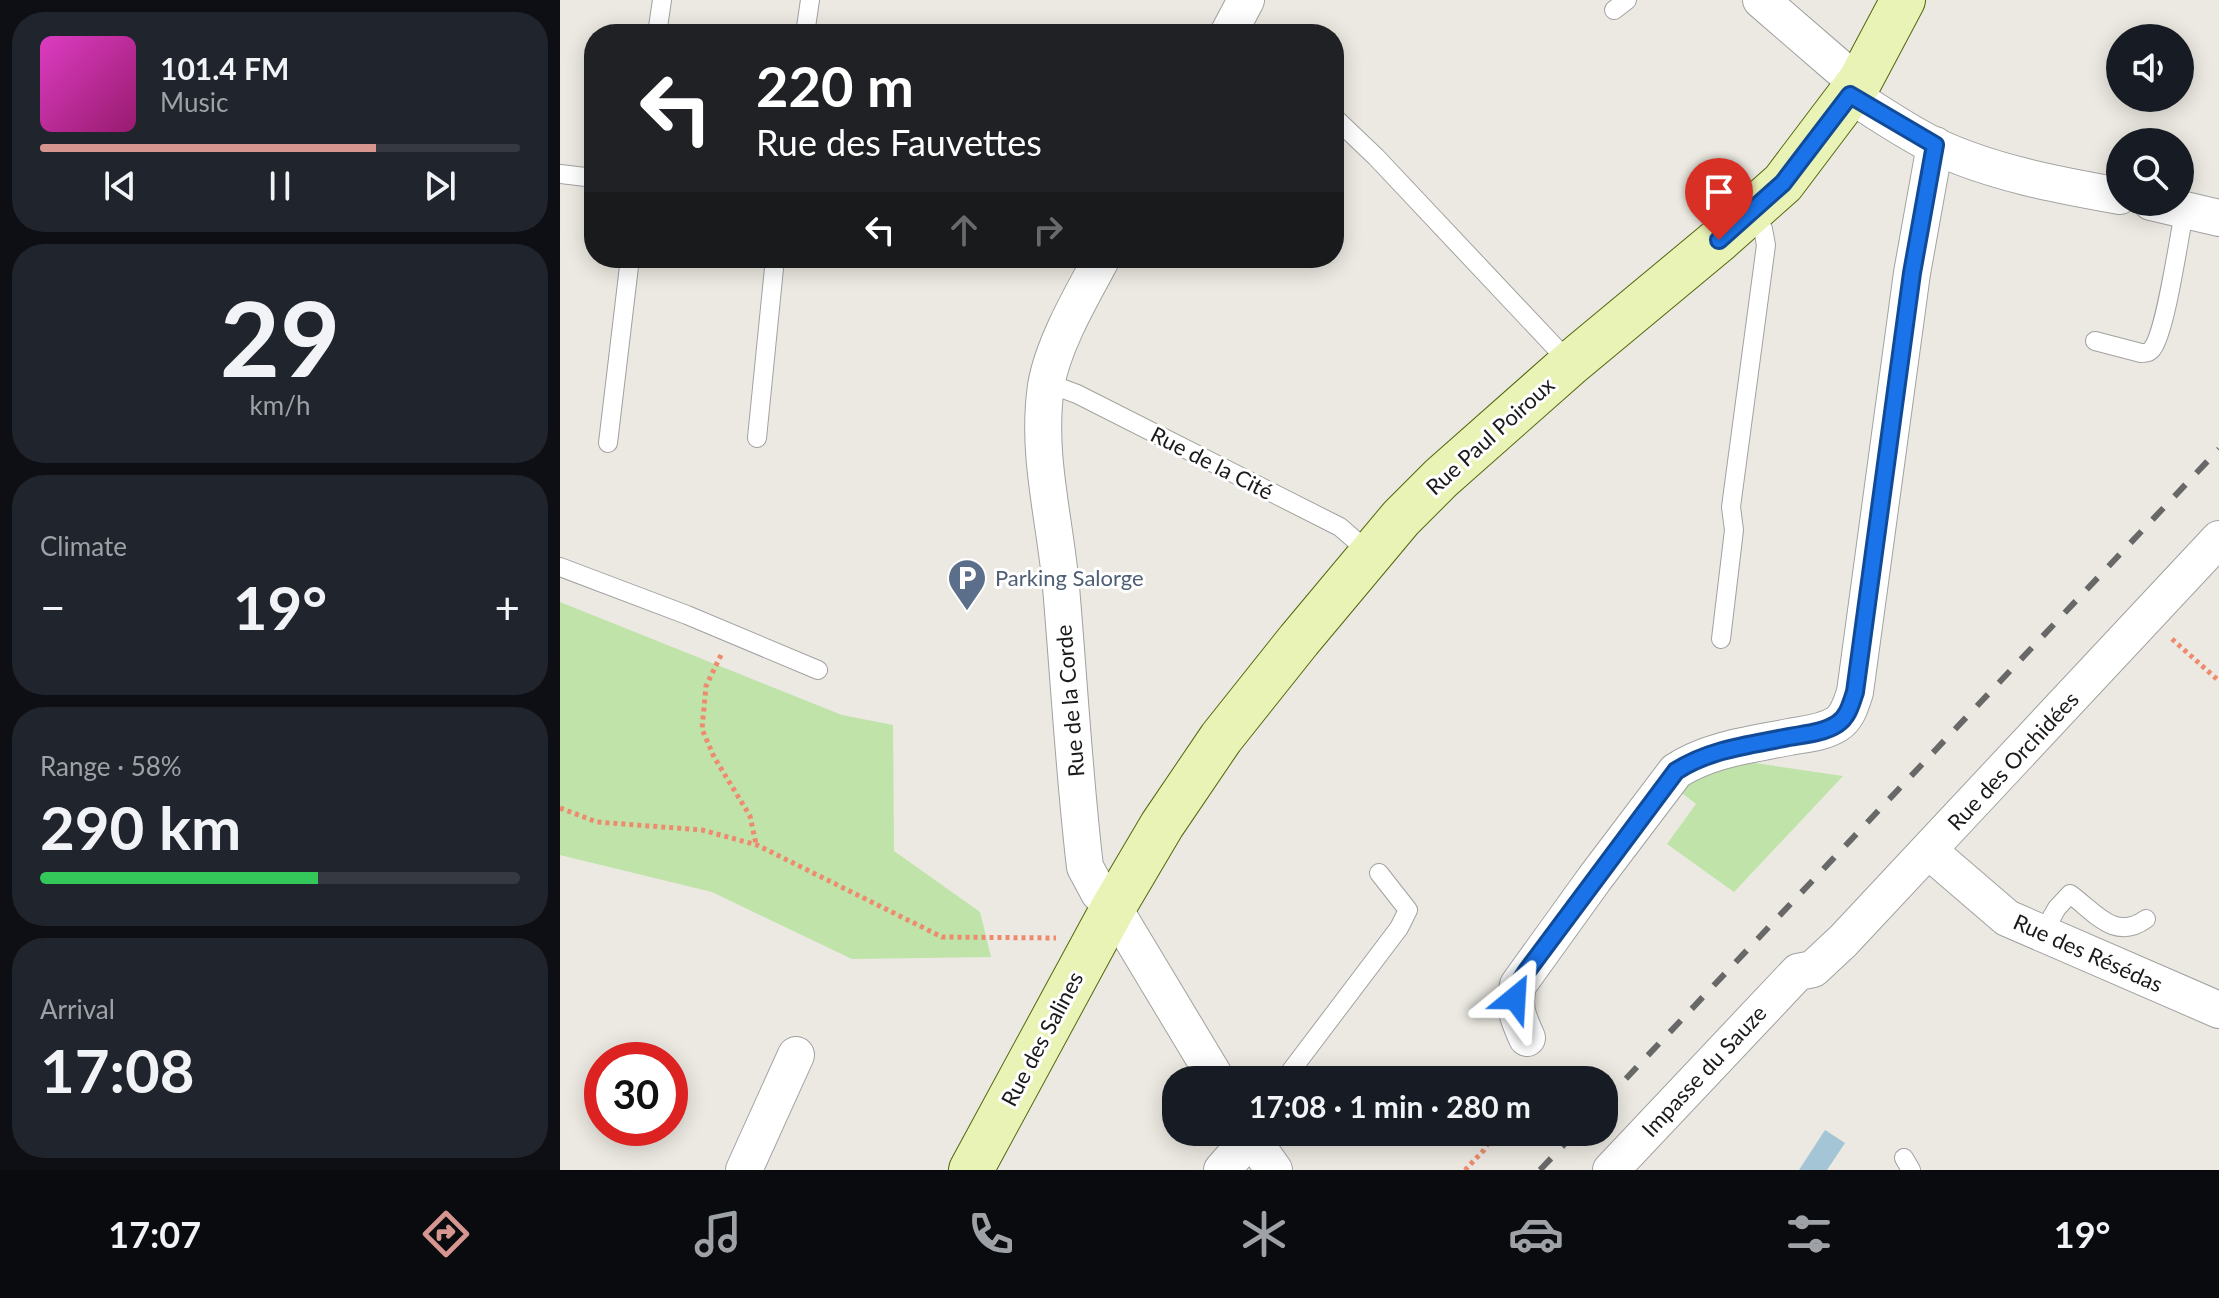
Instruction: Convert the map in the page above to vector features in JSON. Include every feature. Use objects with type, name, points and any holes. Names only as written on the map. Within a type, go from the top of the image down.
[{"type":"street","points":[[1761,0],[1842,70],[1855,88],[1935,145],[1994,168],[2106,193]]},
{"type":"street","name":"Rue Paul Poiroux","points":[[1103,926],[1162,825],[1221,738],[1401,518],[1441,478],[1571,363],[1752,211],[1790,174],[1855,88],[1903,0]]},
{"type":"street","points":[[1527,1038],[1517,1016],[1515,998],[1518,985],[1676,771],[1710,754],[1824,731],[1844,718],[1850,708],[1855,692],[1912,273],[1935,145]]},
{"type":"street","points":[[2194,212],[2219,218]]},
{"type":"street","name":"Rue de la Corde","points":[[1097,268],[1065,330],[1047,383],[1042,424],[1044,469],[1060,583],[1085,867],[1099,893],[1103,926],[1207,1066]]},
{"type":"street","name":"Rue des Orchidées","points":[[1798,972],[1813,969],[1824,961],[2219,539]]},
{"type":"street","name":"Rue des Résédas","points":[[1929,851],[2007,918],[2219,1010]]},
{"type":"street","name":"Rue des Salines","points":[[971,1170],[1103,926]]},
{"type":"street","name":"Impasse du Sauze","points":[[1611,1170],[1798,972]]},
{"type":"street","points":[[744,1170],[796,1055]]},
{"type":"street","points":[[1222,1170],[1240,1146]]},
{"type":"street","points":[[1256,1146],[1274,1170]]},
{"type":"lane","points":[[658,24],[662,0]]},
{"type":"lane","points":[[806,24],[810,0]]},
{"type":"lane","points":[[1344,127],[1571,363]]},
{"type":"lane","points":[[560,174],[584,177]]},
{"type":"lane","points":[[1721,639],[1734,530],[1731,507],[1766,245],[1763,229],[1752,211]]},
{"type":"lane","points":[[2095,341],[2141,353],[2152,349],[2165,311],[2168,216]]},
{"type":"lane","points":[[608,443],[629,268]]},
{"type":"lane","points":[[757,438],[774,268]]},
{"type":"lane","name":"Rue de la Cité","points":[[1047,383],[1077,394],[1340,527],[1371,554]]},
{"type":"lane","points":[[560,567],[818,670]]},
{"type":"lane","points":[[1295,1066],[1399,928],[1408,910],[1379,873]]},
{"type":"lane","points":[[2042,934],[2057,908],[2070,894],[2100,918],[2118,927],[2134,926],[2146,919]]},
{"type":"path","points":[[2147,617],[2219,681]]},
{"type":"path","points":[[730,634],[706,686],[702,729],[714,757],[750,816],[757,845]]},
{"type":"path","points":[[560,808],[597,822],[702,830],[757,845],[942,937],[1057,938],[1103,926]]},
{"type":"path","points":[[1465,1170],[1486,1146]]},
{"type":"green space","points":[[560,602],[842,715],[893,725],[894,851],[980,912],[991,957],[852,959],[712,892],[560,855]]},
{"type":"green space","points":[[1748,762],[1843,776],[1734,892],[1667,844],[1696,804],[1678,790],[1708,769]]},
{"type":"water","points":[[1825,1130],[1845,1143],[1827,1170],[1799,1170]]},
{"type":"railway","points":[[1618,1087],[2219,449]]},
{"type":"railway","points":[[1540,1170],[1563,1146]]},
{"type":"place","name":"Parking Salorge","points":[[967,612]]},
{"type":"route","points":[[1515,998],[1518,985],[1527,971],[1676,771],[1710,754],[1824,731],[1844,718],[1855,692],[1912,273],[1935,145],[1850,95],[1783,183],[1719,240]]}]
